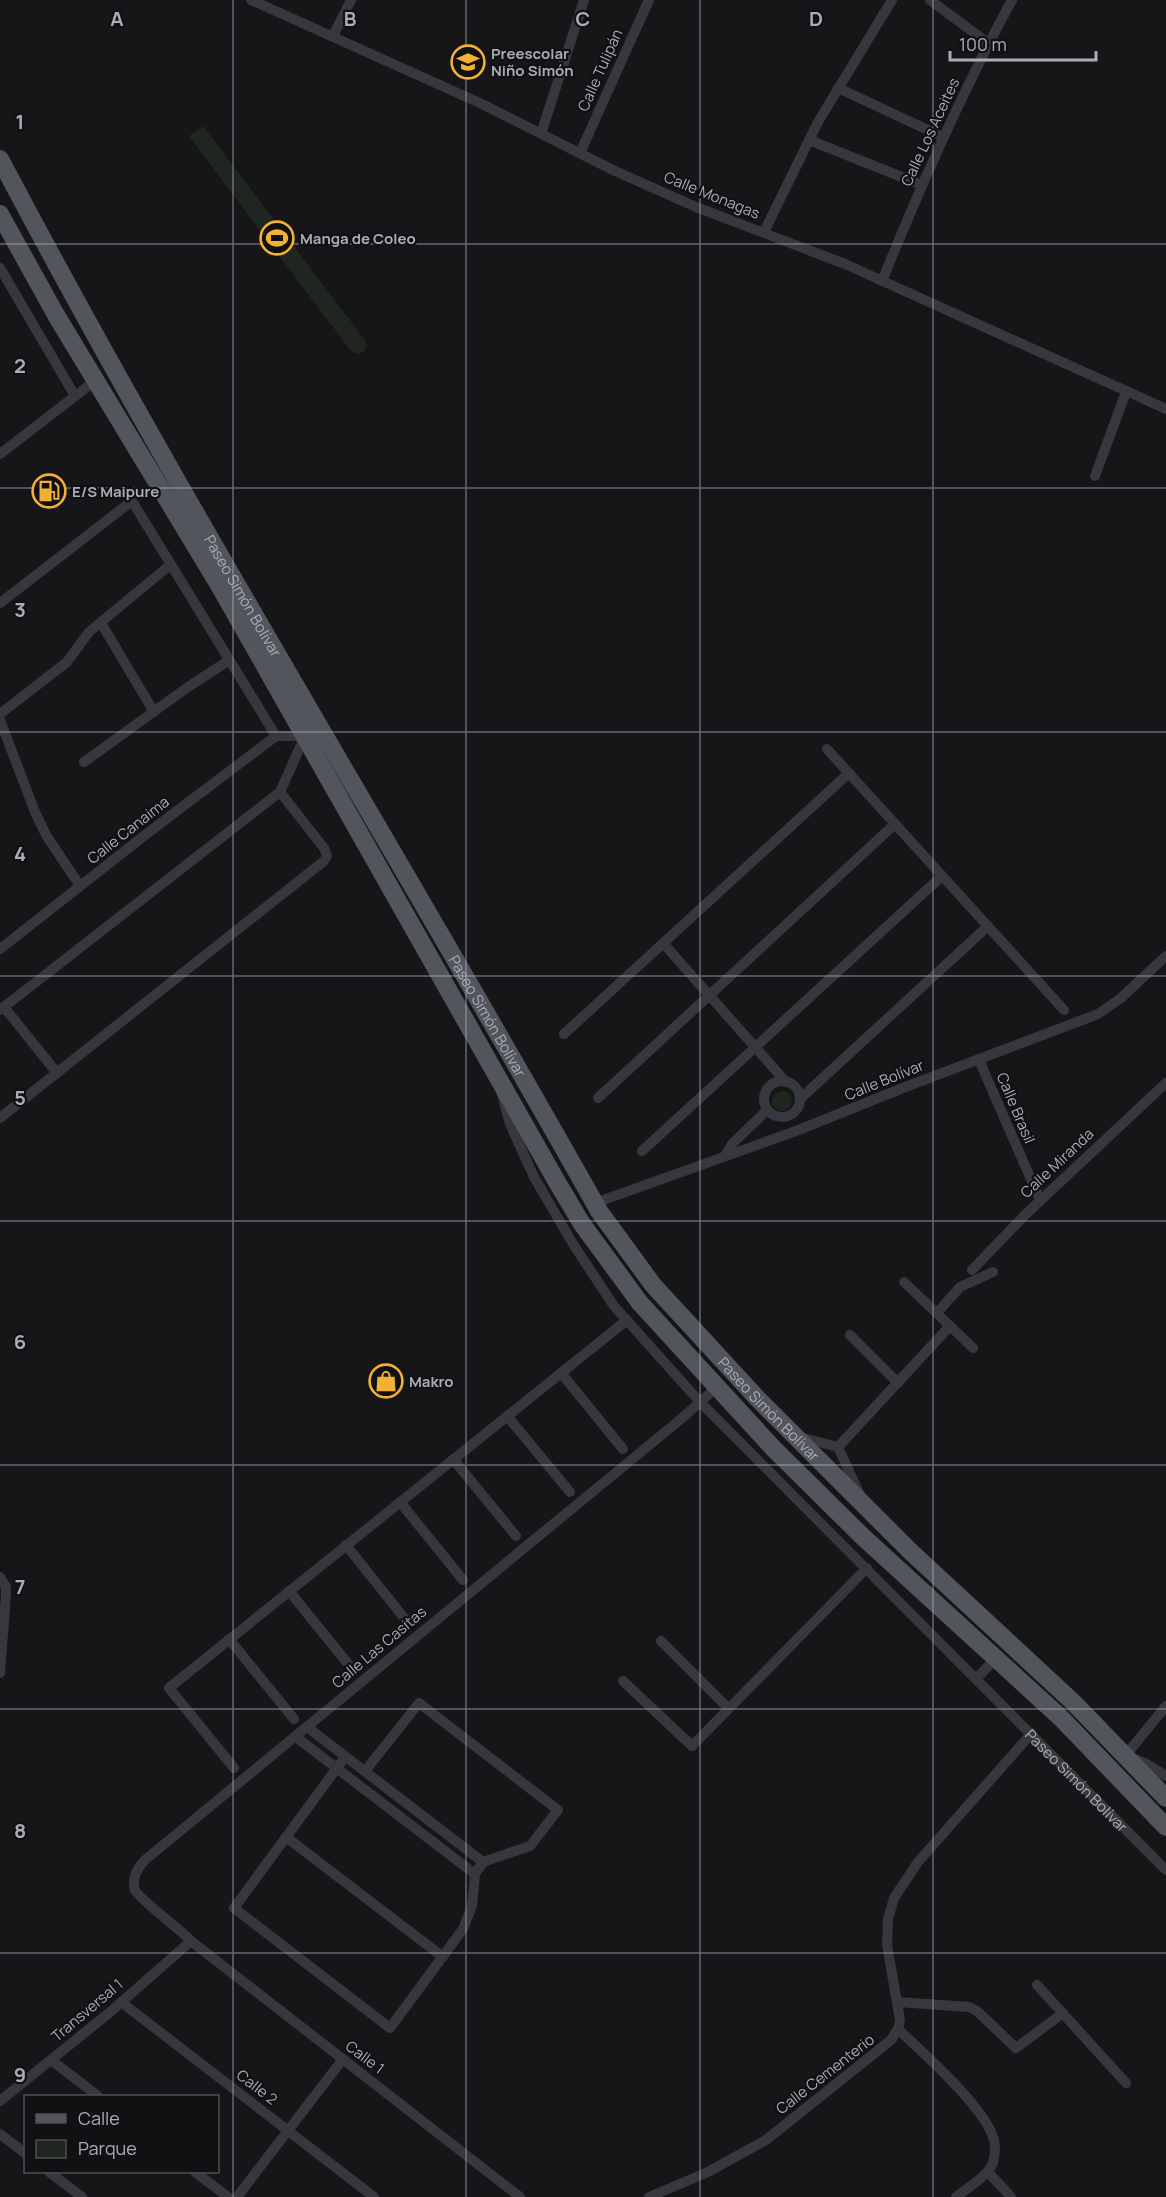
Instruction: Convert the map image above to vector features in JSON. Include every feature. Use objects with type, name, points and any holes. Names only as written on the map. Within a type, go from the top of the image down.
[{"type":"main road","name":"Paseo Simón Bolívar","points":[[0,159],[499,1080],[575,1212],[627,1286],[717,1387],[815,1491],[1061,1718],[1166,1827]]},
{"type":"main road","name":"Paseo Simón Bolívar","points":[[0,214],[28,267],[219,585],[312,732],[595,1203],[634,1261],[660,1293],[866,1508],[1073,1702],[1166,1798]]},
{"type":"main road","points":[[575,1212],[595,1203]]},
{"type":"main road","points":[[1113,1770],[1125,1756]]},
{"type":"street","name":"Calle Monagas","points":[[251,0],[542,134],[615,171],[696,207],[764,232],[882,281],[1166,409]]},
{"type":"street","points":[[333,36],[351,0]]},
{"type":"street","points":[[542,134],[584,0]]},
{"type":"street","name":"Calle Tulipán","points":[[580,153],[649,0]]},
{"type":"street","points":[[764,232],[808,140],[892,0]]},
{"type":"street","points":[[931,0],[988,43]]},
{"type":"street","name":"Calle Los Aceites","points":[[882,281],[943,137],[988,43],[1012,0]]},
{"type":"street","points":[[838,88],[943,137]]},
{"type":"street","points":[[808,140],[922,185]]},
{"type":"street","points":[[0,268],[75,396]]},
{"type":"street","points":[[0,454],[96,380]]},
{"type":"street","points":[[1095,476],[1126,392]]},
{"type":"street","points":[[0,603],[132,501],[276,736],[312,732]]},
{"type":"street","points":[[0,714],[68,662],[85,637],[170,565]]},
{"type":"street","points":[[101,623],[154,712]]},
{"type":"street","points":[[84,762],[228,661]]},
{"type":"street","points":[[0,720],[46,835],[80,886]]},
{"type":"street","points":[[57,1073],[2,1009],[280,792],[312,732]]},
{"type":"street","name":"Calle Canaima","points":[[0,949],[276,736]]},
{"type":"street","points":[[827,749],[1064,1010]]},
{"type":"street","points":[[564,1034],[849,773]]},
{"type":"street","points":[[0,1118],[324,861],[327,856],[324,848],[280,792]]},
{"type":"street","points":[[598,1098],[895,824]]},
{"type":"street","points":[[642,1151],[942,876]]},
{"type":"street","points":[[800,1099],[988,926]]},
{"type":"street","points":[[663,943],[786,1082]]},
{"type":"street","name":"Calle Bolívar","points":[[595,1203],[1098,1014],[1121,998],[1166,956]]},
{"type":"street","name":"Calle Brasil","points":[[980,1060],[1040,1200]]},
{"type":"street","name":"Paseo Simón Bolívar","points":[[499,1080],[505,1112],[534,1177],[578,1252],[614,1306],[700,1402],[1166,1870]]},
{"type":"street","points":[[777,1082],[786,1082],[795,1086],[800,1099],[798,1108],[787,1117],[777,1117],[767,1110],[763,1099],[766,1090],[777,1082]]},
{"type":"street","name":"Calle Miranda","points":[[972,1270],[1040,1200],[1166,1083]]},
{"type":"street","points":[[725,1156],[732,1144],[767,1110]]},
{"type":"street","points":[[937,1313],[960,1287],[993,1272]]},
{"type":"street","points":[[904,1282],[973,1348]]},
{"type":"street","points":[[234,1768],[169,1688],[627,1320]]},
{"type":"street","points":[[838,1447],[950,1326]]},
{"type":"street","points":[[850,1335],[898,1383]]},
{"type":"street","points":[[561,1372],[623,1449]]},
{"type":"street","name":"Calle Las Casitas","points":[[191,1941],[138,1895],[134,1886],[138,1869],[145,1860],[717,1387]]},
{"type":"street","points":[[507,1416],[570,1492]]},
{"type":"street","points":[[795,1436],[838,1447]]},
{"type":"street","points":[[838,1447],[866,1508]]},
{"type":"street","points":[[453,1459],[516,1536]]},
{"type":"street","points":[[400,1502],[463,1580]]},
{"type":"street","points":[[346,1545],[409,1624]]},
{"type":"street","points":[[623,1681],[692,1746],[867,1568]]},
{"type":"street","points":[[0,1577],[6,1587],[6,1595],[0,1673]]},
{"type":"street","points":[[289,1591],[353,1670]]},
{"type":"street","points":[[229,1639],[294,1719]]},
{"type":"street","points":[[661,1641],[728,1708]]},
{"type":"street","points":[[976,1679],[996,1658]]},
{"type":"street","points":[[345,1757],[234,1908],[390,2028],[463,1929],[470,1915],[475,1874],[483,1862],[530,1846],[558,1810],[419,1703],[365,1771]]},
{"type":"street","points":[[1125,1756],[1166,1706]]},
{"type":"street","points":[[307,1727],[483,1862]]},
{"type":"street","points":[[956,2197],[988,2172],[996,2149],[993,2134],[965,2094],[898,2029],[900,2020],[898,2002],[886,1939],[891,1907],[897,1890],[918,1862],[1031,1734]]},
{"type":"street","points":[[296,1737],[475,1874]]},
{"type":"street","name":"Paseo Simón Bolívar","points":[[1125,1756],[1146,1763],[1166,1776]]},
{"type":"street","points":[[286,1838],[443,1956]]},
{"type":"street","name":"Transversal 1","points":[[0,2101],[121,2002],[191,1941]]},
{"type":"street","name":"Calle 1","points":[[191,1941],[520,2197]]},
{"type":"street","points":[[1037,1985],[1126,2083]]},
{"type":"street","name":"Calle 2","points":[[121,2002],[374,2197]]},
{"type":"street","points":[[898,2002],[969,2007],[977,2011],[1016,2048],[1063,2013]]},
{"type":"street","name":"Calle Cementerio","points":[[649,2197],[708,2172],[766,2140],[882,2049],[898,2029]]},
{"type":"street","points":[[237,2197],[343,2059]]},
{"type":"street","points":[[51,2060],[95,2095]]},
{"type":"street","points":[[0,2134],[24,2152]]},
{"type":"street","points":[[988,2172],[1011,2197]]},
{"type":"street","points":[[50,2173],[82,2197]]},
{"type":"street","points":[[196,2173],[228,2197]]},
{"type":"green space","name":"Manga de Coleo","points":[[203,126],[365,340],[367,347],[364,352],[357,354],[351,351],[189,136]]},
{"type":"green space","points":[[782,1091],[789,1094],[792,1101],[789,1108],[782,1111],[775,1108],[772,1101],[775,1094]]},
{"type":"place","name":"Preescolar Niño Simón","points":[[468,62]]},
{"type":"place","name":"Manga de Coleo","points":[[277,238]]},
{"type":"place","name":"E/S Maipure","points":[[49,491]]},
{"type":"place","name":"Makro","points":[[386,1381]]}]
